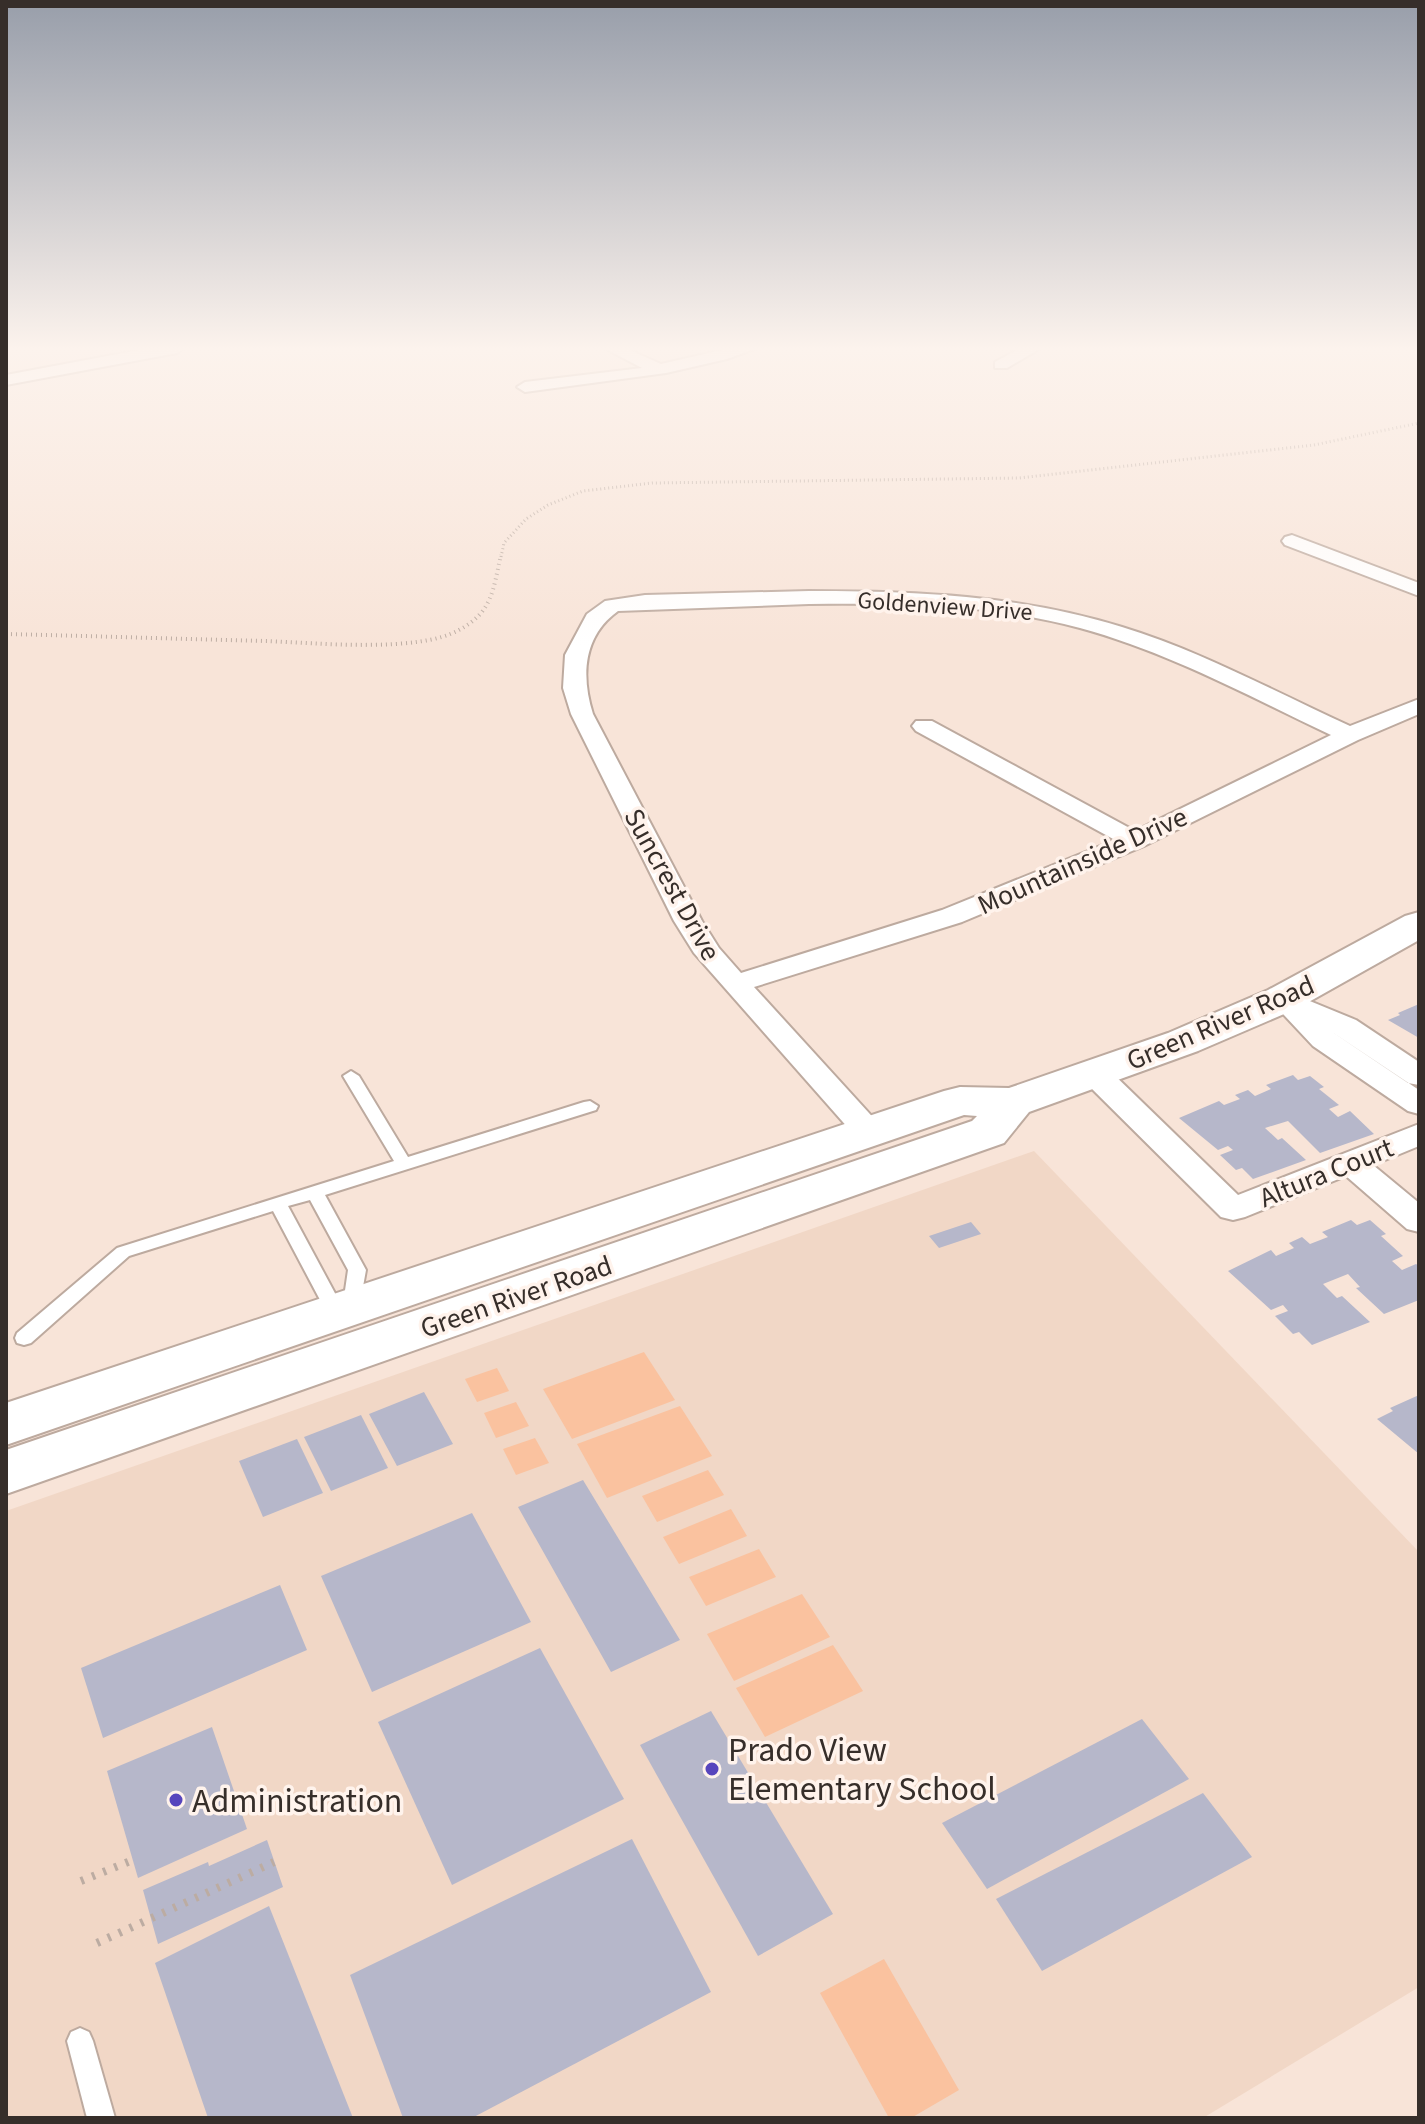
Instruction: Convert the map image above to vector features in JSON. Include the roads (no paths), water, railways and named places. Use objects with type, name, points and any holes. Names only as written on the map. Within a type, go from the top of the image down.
[{"type":"main road","name":"Green River Road","points":[[6,1424],[344,1307],[960,1101],[1013,1102],[1095,1074],[1283,999],[1419,924]]},
{"type":"main road","name":"Green River Road","points":[[6,1472],[988,1132],[1013,1102]]},
{"type":"main road","points":[[822,1191],[868,1131]]},
{"type":"main road","points":[[324,1362],[344,1307]]},
{"type":"street","points":[[1292,541],[1419,590]]},
{"type":"street","name":"Goldenview Drive","points":[[612,605],[645,601],[915,599],[1055,615],[1154,645],[1350,735]]},
{"type":"street","name":"Suncrest Drive","points":[[612,605],[594,618],[576,655],[574,688],[582,714],[688,921],[734,984],[868,1131]]},
{"type":"street","name":"Mountainside Drive","points":[[734,984],[952,916],[1135,841],[1350,735],[1419,706]]},
{"type":"street","points":[[924,726],[1135,841]]},
{"type":"street","points":[[1283,999],[1346,1026],[1419,1076]]},
{"type":"street","points":[[1283,999],[1323,1040],[1419,1104]]},
{"type":"street","name":"Altura Court","points":[[1095,1074],[1233,1209],[1419,1134]]},
{"type":"street","points":[[1351,1163],[1419,1221]]},
{"type":"lane","points":[[351,1076],[404,1164]]},
{"type":"lane","points":[[24,1338],[123,1252],[590,1106]]},
{"type":"lane","points":[[315,1192],[357,1270],[344,1307]]},
{"type":"lane","points":[[278,1204],[344,1307]]},
{"type":"lane","points":[[80,2041],[101,2118]]},
{"type":"place","name":"Prado View Elementary School","points":[[712,1769]]},
{"type":"place","name":"Administration","points":[[176,1800]]}]
